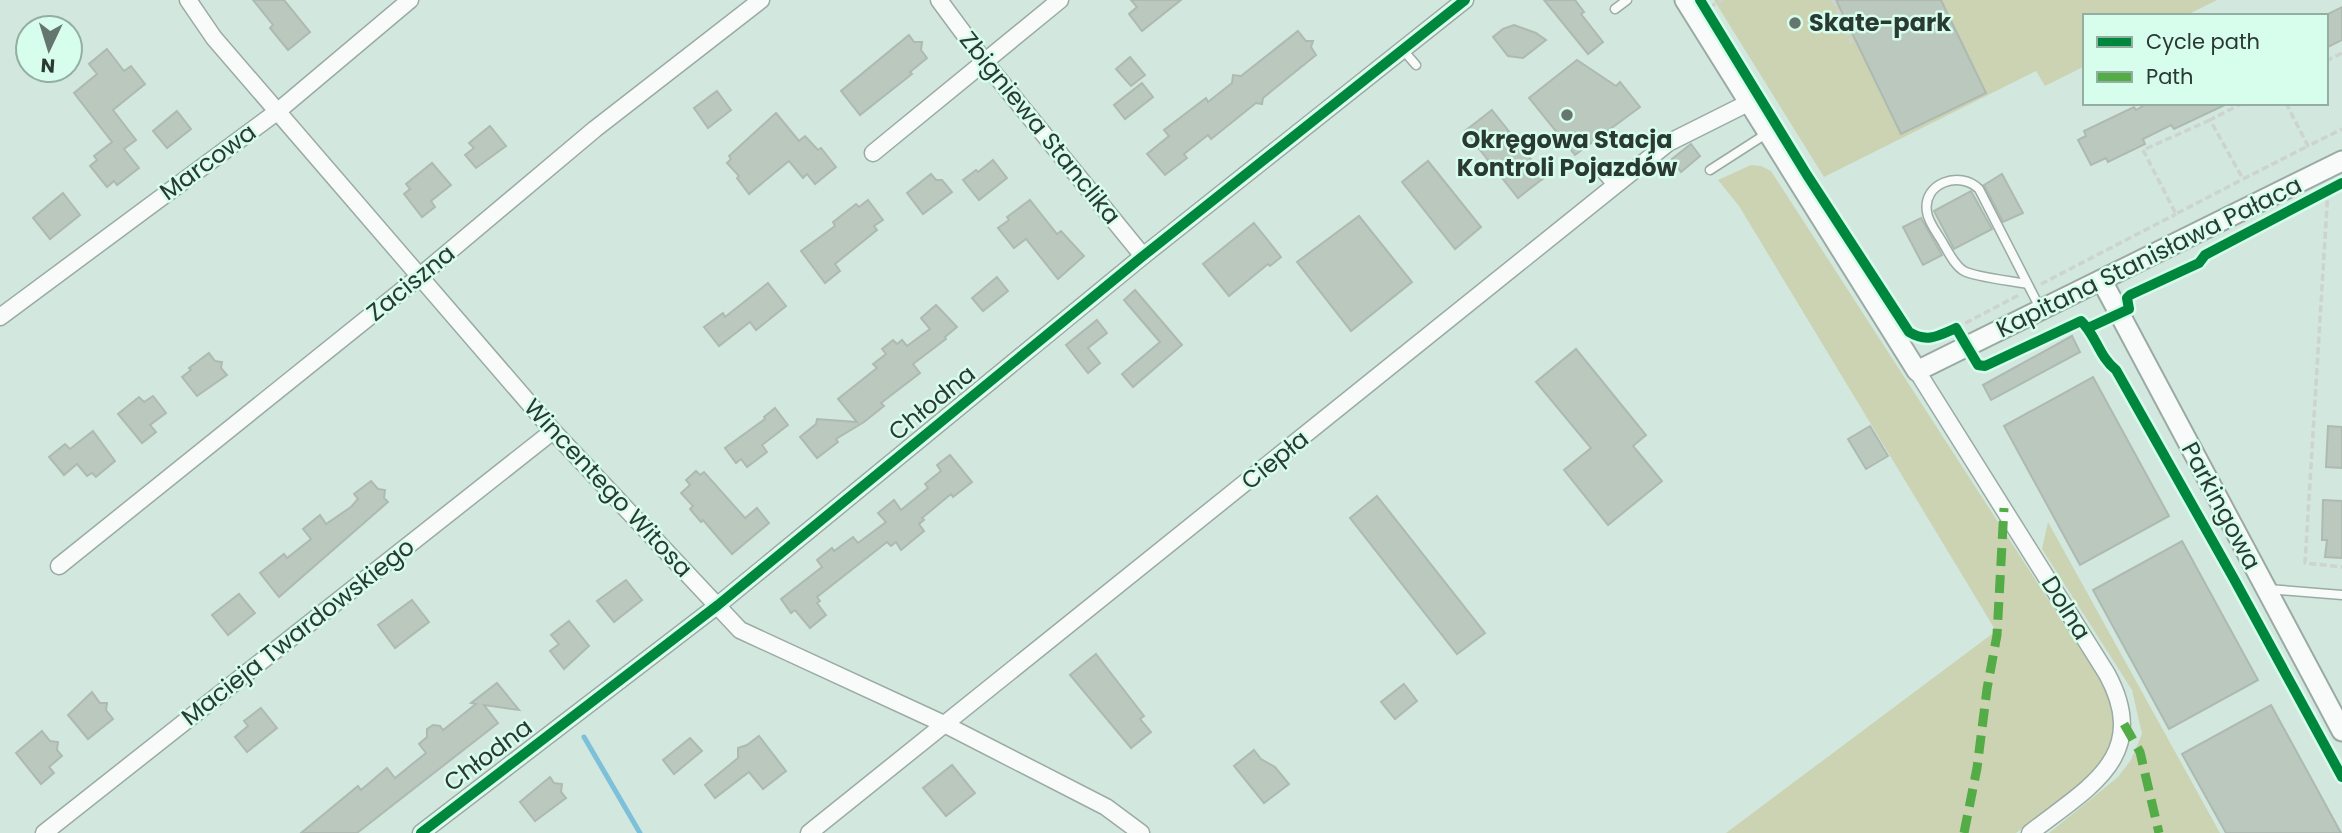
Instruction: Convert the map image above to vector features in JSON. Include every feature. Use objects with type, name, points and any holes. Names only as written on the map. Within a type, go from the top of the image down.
[{"type":"street","name":"Wincentego Witosa","points":[[188,0],[214,38],[553,431],[740,630],[946,725],[1106,807],[1141,833]]},
{"type":"street","name":"Marcowa","points":[[3,309],[278,111],[410,0]]},
{"type":"street","name":"Zaciszna","points":[[59,566],[420,276],[595,129],[761,0]]},
{"type":"street","name":"Zbigniewa Stanclika","points":[[939,0],[984,61],[1143,256]]},
{"type":"street","points":[[873,153],[1060,0]]},
{"type":"street","name":"Chłodna","points":[[421,833],[718,605],[1143,256],[1465,0]]},
{"type":"street","points":[[1685,0],[1917,372]]},
{"type":"street","name":"Ciepła","points":[[809,833],[1668,143],[1750,102]]},
{"type":"street","name":"Kapitana Stanisława Pałaca","points":[[1917,372],[2342,161]]},
{"type":"street","name":"Parkingowa","points":[[2102,281],[2342,731]]},
{"type":"street","name":"Dolna","points":[[1917,372],[2107,674],[2122,708],[2124,724],[2121,741],[2109,766],[2096,781],[2030,833]]},
{"type":"street","name":"Macieja Twardowskiego","points":[[44,833],[553,431]]},
{"type":"lane","points":[[1615,9],[1627,0]]},
{"type":"lane","points":[[1404,50],[1416,65]]},
{"type":"lane","points":[[1710,170],[1769,132]]},
{"type":"lane","points":[[1593,164],[1613,187]]},
{"type":"lane","points":[[2029,286],[1970,273],[1960,268],[1927,216],[1931,193],[1943,183],[1955,179],[1967,180],[1976,186],[2029,286],[2041,310]]},
{"type":"lane","points":[[2264,588],[2342,595]]},
{"type":"path","points":[[1716,3],[1723,0]]},
{"type":"path","points":[[1833,0],[1852,43]]},
{"type":"path","points":[[2176,214],[2143,150],[2239,105]]},
{"type":"path","points":[[2287,105],[2308,146]]},
{"type":"path","points":[[2210,120],[2243,179]]},
{"type":"path","points":[[1956,328],[2029,286],[2342,130]]},
{"type":"path","points":[[2328,190],[2305,564],[2342,567]]},
{"type":"green space","points":[[1714,0],[2217,0],[2189,14],[2083,14],[2083,67],[2045,86],[2036,71],[1824,177]]},
{"type":"green space","points":[[1751,165],[1771,171],[2096,674],[2111,705],[2113,737],[2094,773],[2016,833],[1726,833],[1996,631],[1739,206],[1718,180]]},
{"type":"green space","points":[[2048,522],[2220,833],[2049,833],[2118,777],[2131,760],[2142,734],[2132,690],[2042,549]]},
{"type":"building","points":[[253,0],[284,0],[310,32],[288,50],[270,28],[273,25]]},
{"type":"building","points":[[1131,0],[1181,0],[1142,31],[1129,14],[1137,7]]},
{"type":"building","points":[[1544,0],[1575,0],[1584,12],[1581,14],[1603,42],[1588,54]]},
{"type":"building","points":[[1836,0],[1941,0],[1986,93],[1901,134]]},
{"type":"building","points":[[2342,7],[2342,40],[2328,47],[2328,14]]},
{"type":"building","points":[[1514,25],[1546,40],[1523,58],[1508,56],[1493,37]]},
{"type":"building","points":[[1298,31],[1306,41],[1313,41],[1311,47],[1316,55],[1263,98],[1262,104],[1256,103],[1211,139],[1208,135],[1184,154],[1187,158],[1165,175],[1147,154],[1169,136],[1164,130],[1206,98],[1208,102],[1232,83],[1233,75],[1241,76]]},
{"type":"building","points":[[909,35],[914,42],[922,42],[921,50],[927,58],[910,72],[912,74],[860,115],[841,91]]},
{"type":"building","points":[[107,49],[124,71],[131,66],[145,84],[113,110],[136,140],[124,149],[139,168],[117,185],[114,181],[107,187],[90,166],[97,160],[94,156],[112,142],[74,93],[97,74],[89,64]]},
{"type":"building","points":[[1130,57],[1145,75],[1131,86],[1116,69]]},
{"type":"building","points":[[1577,60],[1616,86],[1620,82],[1640,107],[1575,155],[1529,98]]},
{"type":"building","points":[[1142,83],[1153,97],[1125,119],[1114,105]]},
{"type":"building","points":[[717,91],[731,110],[708,128],[694,108]]},
{"type":"building","points":[[2145,105],[2225,105],[2174,129],[2171,125],[2143,139],[2145,144],[2108,162],[2106,158],[2091,165],[2078,140],[2086,136],[2084,131],[2134,107],[2136,110]]},
{"type":"building","points":[[1492,110],[1545,177],[1518,198],[1465,131]]},
{"type":"building","points":[[177,111],[191,129],[167,148],[153,131]]},
{"type":"building","points":[[776,113],[799,141],[805,136],[818,150],[821,148],[836,167],[815,184],[807,174],[803,178],[789,161],[749,194],[737,178],[739,176],[727,163],[731,159],[729,156]]},
{"type":"building","points":[[490,126],[506,146],[476,168],[465,155],[474,148],[469,143]]},
{"type":"building","points":[[1691,144],[1700,156],[1681,172],[1672,159]]},
{"type":"building","points":[[993,160],[1007,178],[979,200],[963,180]]},
{"type":"building","points":[[1428,161],[1481,227],[1455,249],[1402,182]]},
{"type":"building","points":[[432,163],[451,185],[431,201],[435,207],[422,217],[404,194],[410,189],[406,184]]},
{"type":"building","points":[[931,174],[936,180],[942,180],[952,192],[923,214],[907,193]]},
{"type":"building","points":[[2002,174],[2023,213],[2003,222],[1984,185]]},
{"type":"building","points":[[1971,191],[1992,229],[1954,249],[1934,211]]},
{"type":"building","points":[[63,193],[80,215],[50,239],[33,218]]},
{"type":"building","points":[[868,200],[883,220],[874,226],[877,230],[835,264],[840,271],[825,283],[801,251],[835,226],[833,222],[856,204],[859,207]]},
{"type":"building","points":[[1030,200],[1057,234],[1061,231],[1084,256],[1058,279],[1026,239],[1014,248],[998,228],[1009,220],[1007,217]]},
{"type":"building","points":[[1359,216],[1412,282],[1351,331],[1297,262]]},
{"type":"building","points":[[1921,218],[1942,255],[1923,265],[1903,227]]},
{"type":"building","points":[[1254,223],[1281,257],[1270,266],[1268,264],[1229,296],[1203,264]]},
{"type":"building","points":[[997,277],[1008,291],[983,311],[972,298]]},
{"type":"building","points":[[768,283],[786,306],[756,330],[750,322],[719,346],[704,327],[723,313],[725,317]]},
{"type":"building","points":[[1135,290],[1182,345],[1133,387],[1122,374],[1160,342],[1124,300]]},
{"type":"building","points":[[936,305],[957,327],[946,339],[913,364],[920,373],[881,403],[884,406],[864,422],[836,439],[838,442],[817,458],[800,437],[816,424],[817,419],[857,422],[838,399],[877,368],[873,364],[886,354],[882,349],[893,340],[897,344],[902,340],[907,346],[930,329],[921,318]]},
{"type":"building","points":[[1097,320],[1107,333],[1088,348],[1100,363],[1088,373],[1066,345]]},
{"type":"building","points":[[2072,336],[2080,352],[1991,400],[1983,385]]},
{"type":"building","points":[[1576,349],[1646,435],[1633,446],[1662,481],[1608,525],[1564,470],[1591,448],[1536,382]]},
{"type":"building","points":[[209,353],[215,361],[222,362],[221,368],[227,375],[197,396],[182,377]]},
{"type":"building","points":[[2093,377],[2169,516],[2080,565],[2004,426]]},
{"type":"building","points":[[153,396],[166,413],[150,425],[156,432],[142,443],[118,414],[139,397],[144,402]]},
{"type":"building","points":[[775,408],[788,425],[762,445],[767,452],[747,467],[741,459],[736,463],[725,448],[765,419]]},
{"type":"building","points":[[1870,426],[1888,456],[1866,469],[1848,439]]},
{"type":"building","points":[[2328,426],[2342,427],[2342,468],[2326,467]]},
{"type":"building","points":[[93,431],[115,461],[96,477],[92,473],[87,476],[77,464],[64,475],[49,457],[65,444],[70,449]]},
{"type":"building","points":[[950,455],[972,482],[953,497],[951,494],[922,518],[924,520],[919,524],[924,531],[901,550],[896,542],[891,546],[887,542],[817,597],[820,601],[817,603],[826,615],[810,628],[795,610],[791,613],[781,599],[822,567],[817,560],[853,537],[858,543],[886,522],[878,513],[894,500],[901,510],[928,488],[925,484],[941,471],[937,465]]},
{"type":"building","points":[[696,471],[700,475],[704,472],[745,518],[757,508],[769,523],[732,554],[690,509],[693,506],[681,493],[690,485],[686,480]]},
{"type":"building","points":[[371,481],[378,489],[385,490],[384,498],[388,502],[279,597],[260,573],[284,554],[287,558],[311,539],[303,529],[320,515],[326,524],[351,507],[358,499],[354,494]]},
{"type":"building","points":[[1377,496],[1485,633],[1457,654],[1350,518]]},
{"type":"building","points":[[2323,500],[2342,501],[2342,558],[2325,557],[2327,540],[2322,540]]},
{"type":"building","points":[[2182,541],[2258,680],[2169,729],[2093,590]]},
{"type":"building","points":[[626,580],[642,600],[614,622],[597,601]]},
{"type":"building","points":[[239,594],[255,613],[228,635],[212,615]]},
{"type":"building","points":[[412,600],[429,622],[395,648],[378,625]]},
{"type":"building","points":[[569,621],[589,646],[564,669],[550,651],[559,644],[551,635]]},
{"type":"building","points":[[1096,654],[1144,716],[1140,719],[1151,732],[1131,748],[1070,675]]},
{"type":"building","points":[[497,683],[519,710],[484,705],[498,723],[357,833],[301,833],[358,786],[361,790],[387,768],[395,778],[426,753],[419,744],[427,737],[427,729],[433,725],[440,726],[443,730]]},
{"type":"building","points":[[1404,684],[1417,701],[1395,719],[1381,702]]},
{"type":"building","points":[[92,692],[100,703],[107,703],[106,710],[113,719],[88,739],[68,715]]},
{"type":"building","points":[[2271,705],[2341,833],[2226,833],[2182,754]]},
{"type":"building","points":[[261,708],[277,728],[247,752],[235,737],[248,726],[244,721]]},
{"type":"building","points":[[42,731],[50,741],[58,742],[57,750],[62,756],[49,767],[54,773],[41,784],[16,753]]},
{"type":"building","points":[[759,736],[786,771],[763,789],[749,772],[715,798],[705,785],[738,758],[738,748]]},
{"type":"building","points":[[690,738],[702,751],[674,774],[663,760]]},
{"type":"building","points":[[1254,750],[1261,759],[1275,767],[1289,784],[1264,803],[1234,766]]},
{"type":"building","points":[[952,765],[975,793],[946,816],[923,788]]},
{"type":"building","points":[[550,777],[554,783],[562,784],[561,792],[566,798],[535,821],[520,802]]},
{"type":"waterway","points":[[584,737],[640,833]]},
{"type":"marked path","points":[[1964,833],[1977,768],[1997,635],[2004,508]]},
{"type":"marked path","points":[[2124,724],[2140,752],[2159,833]]},
{"type":"cycle path","points":[[421,833],[718,605],[1143,256],[1465,0]]},
{"type":"cycle path","points":[[1700,0],[1807,175],[1909,332],[1927,338],[1956,328],[1978,365],[1985,366],[2081,321],[2086,327],[2105,359],[2116,370],[2342,777]]},
{"type":"cycle path","points":[[2088,328],[2129,309],[2127,298],[2130,295],[2199,263],[2205,255],[2342,183]]},
{"type":"place","name":"Skate-park","points":[[1795,23]]},
{"type":"place","name":"Okręgowa Stacja Kontroli Pojazdów","points":[[1567,115]]}]
